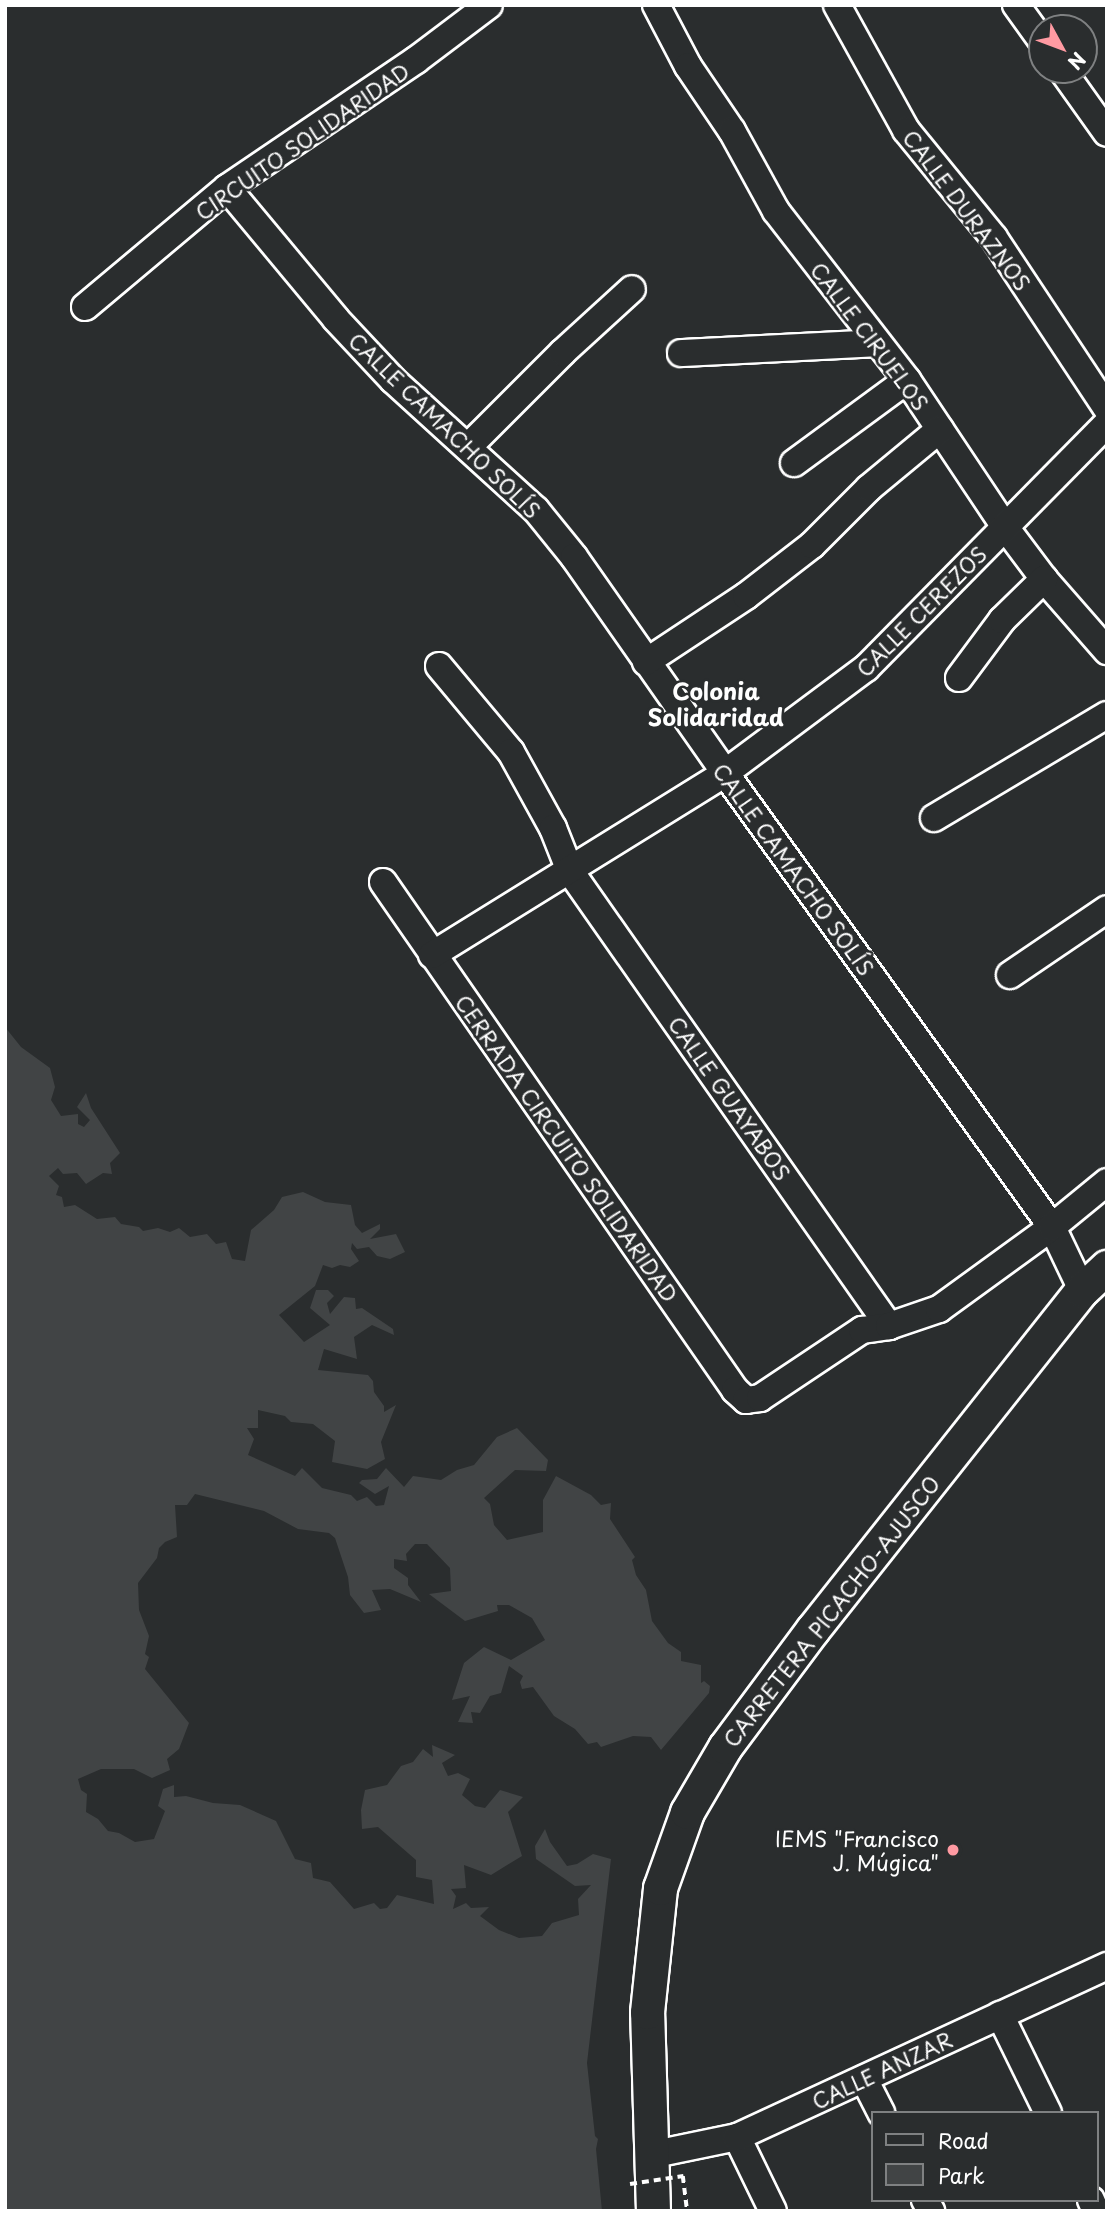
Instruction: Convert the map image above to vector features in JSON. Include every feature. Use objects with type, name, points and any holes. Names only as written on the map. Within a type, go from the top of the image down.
[{"type":"main road","name":"CARRETERA PICACHO-AJUSCO","points":[[653,2211],[647,2012],[660,1888],[687,1812],[725,1747],[813,1629],[1096,1281]]},
{"type":"street","name":"CIRCUITO SOLIDARIDAD","points":[[85,307],[227,188],[416,60],[489,5]]},
{"type":"street","name":"CALLE CIRUELOS","points":[[656,5],[688,66],[732,131],[776,211],[907,380],[1005,527],[1044,579],[1107,651]]},
{"type":"street","name":"CALLE DURAZNOS","points":[[837,5],[906,130],[994,238],[1107,409]]},
{"type":"street","points":[[1016,5],[1028,22]]},
{"type":"street","points":[[1072,84],[1107,132]]},
{"type":"street","name":"CALLE CAMACHO SOLÍS","points":[[227,188],[337,319],[393,380],[536,510],[598,589],[724,774],[1052,1227],[1096,1281]]},
{"type":"street","points":[[468,446],[563,352],[632,289]]},
{"type":"street","points":[[681,353],[877,343]]},
{"type":"street","points":[[794,463],[907,380]]},
{"type":"street","name":"CALLE CEREZOS","points":[[432,955],[724,774],[866,668],[1107,424]]},
{"type":"street","points":[[646,662],[746,596],[812,545],[869,488],[940,429]]},
{"type":"street","points":[[959,678],[1002,620],[1044,579]]},
{"type":"street","name":"CALLE GUAYABOS","points":[[439,666],[511,752],[553,828],[570,871],[889,1326]]},
{"type":"street","points":[[934,818],[1107,715]]},
{"type":"street","name":"CERRADA CIRCUITO SOLIDARIDAD","points":[[383,882],[735,1390],[747,1399],[760,1398],[862,1330],[889,1326]]},
{"type":"street","points":[[1010,975],[1107,909]]},
{"type":"street","points":[[889,1326],[939,1309],[1052,1227],[1107,1182]]},
{"type":"street","name":"CALLE ANZAR","points":[[650,2155],[737,2137],[1107,1966]]},
{"type":"street","points":[[1000,2015],[1047,2111]]},
{"type":"street","points":[[864,2079],[880,2111]]},
{"type":"street","points":[[737,2137],[773,2211]]},
{"type":"path","points":[[630,2184],[683,2176],[687,2211]]},
{"type":"green space","points":[[5,1027],[21,1047],[50,1068],[55,1087],[51,1100],[61,1116],[78,1114],[78,1124],[84,1127],[90,1120],[77,1107],[86,1093],[91,1108],[120,1153],[110,1163],[112,1174],[103,1173],[86,1184],[77,1173],[63,1174],[58,1168],[49,1176],[59,1186],[56,1195],[62,1197],[64,1207],[75,1205],[97,1219],[115,1217],[121,1224],[139,1227],[143,1231],[158,1228],[170,1232],[179,1228],[190,1237],[207,1234],[216,1244],[226,1242],[232,1259],[245,1261],[251,1230],[274,1210],[282,1197],[303,1192],[325,1202],[351,1205],[355,1225],[362,1233],[380,1224],[380,1229],[370,1239],[396,1234],[405,1252],[390,1259],[377,1256],[369,1247],[357,1249],[352,1243],[351,1249],[359,1261],[350,1267],[340,1265],[332,1268],[323,1265],[315,1286],[279,1315],[304,1342],[330,1325],[310,1308],[316,1290],[328,1290],[334,1296],[327,1303],[330,1314],[344,1297],[355,1298],[356,1309],[362,1308],[393,1329],[394,1335],[372,1325],[354,1337],[357,1359],[324,1349],[318,1370],[368,1375],[373,1381],[374,1392],[384,1406],[384,1412],[396,1405],[381,1442],[385,1459],[367,1469],[332,1462],[335,1441],[313,1424],[291,1422],[285,1416],[258,1410],[258,1428],[247,1428],[254,1439],[248,1455],[295,1476],[302,1468],[322,1488],[351,1495],[357,1501],[367,1497],[376,1506],[384,1505],[389,1486],[375,1494],[359,1483],[362,1480],[377,1479],[386,1468],[404,1487],[413,1476],[441,1480],[457,1470],[474,1465],[497,1437],[517,1428],[548,1460],[546,1471],[515,1470],[484,1498],[490,1504],[494,1525],[507,1540],[543,1532],[543,1500],[556,1476],[591,1495],[601,1505],[611,1503],[610,1519],[635,1557],[632,1560],[636,1575],[646,1590],[652,1621],[668,1643],[681,1652],[681,1661],[701,1665],[701,1683],[704,1681],[710,1686],[709,1693],[661,1750],[651,1737],[633,1736],[601,1747],[597,1742],[588,1744],[575,1729],[554,1716],[533,1687],[522,1689],[520,1682],[523,1676],[509,1666],[501,1693],[490,1696],[480,1713],[471,1712],[473,1723],[458,1722],[470,1696],[452,1700],[464,1663],[484,1647],[511,1660],[545,1640],[532,1618],[509,1605],[497,1605],[498,1611],[465,1621],[429,1594],[451,1591],[450,1568],[427,1544],[415,1544],[406,1554],[407,1561],[394,1559],[394,1568],[408,1578],[408,1585],[421,1602],[390,1589],[372,1590],[381,1610],[364,1613],[350,1595],[348,1577],[335,1538],[329,1533],[298,1529],[264,1511],[195,1494],[187,1505],[175,1505],[177,1537],[159,1548],[157,1558],[138,1583],[139,1610],[149,1636],[145,1654],[149,1657],[145,1669],[189,1723],[179,1749],[167,1759],[170,1770],[152,1778],[134,1769],[101,1769],[78,1779],[81,1790],[87,1794],[86,1812],[98,1819],[108,1831],[119,1833],[135,1842],[154,1839],[165,1811],[158,1806],[163,1789],[174,1785],[174,1797],[186,1796],[213,1803],[240,1805],[276,1821],[295,1859],[311,1863],[313,1878],[330,1882],[354,1909],[374,1903],[380,1909],[387,1908],[397,1895],[434,1904],[432,1880],[416,1877],[416,1860],[378,1827],[362,1829],[361,1810],[365,1790],[387,1785],[401,1766],[413,1762],[423,1749],[433,1757],[432,1745],[455,1755],[442,1763],[448,1776],[458,1773],[470,1779],[462,1795],[475,1806],[485,1808],[500,1790],[523,1797],[508,1812],[522,1856],[491,1875],[464,1865],[466,1888],[451,1889],[456,1896],[453,1909],[466,1903],[471,1908],[489,1907],[480,1916],[499,1930],[519,1938],[542,1936],[552,1923],[579,1915],[578,1899],[591,1885],[575,1886],[536,1859],[535,1846],[545,1829],[550,1842],[567,1866],[577,1864],[593,1854],[611,1859],[587,2063],[595,2136],[598,2139],[596,2149],[602,2211],[5,2211]]},
{"type":"place","name":"IEMS \"Francisco J. Múgica\"","points":[[953,1850]]},
{"type":"district","name":"Colonia Solidaridad","points":[[716,704]]}]
